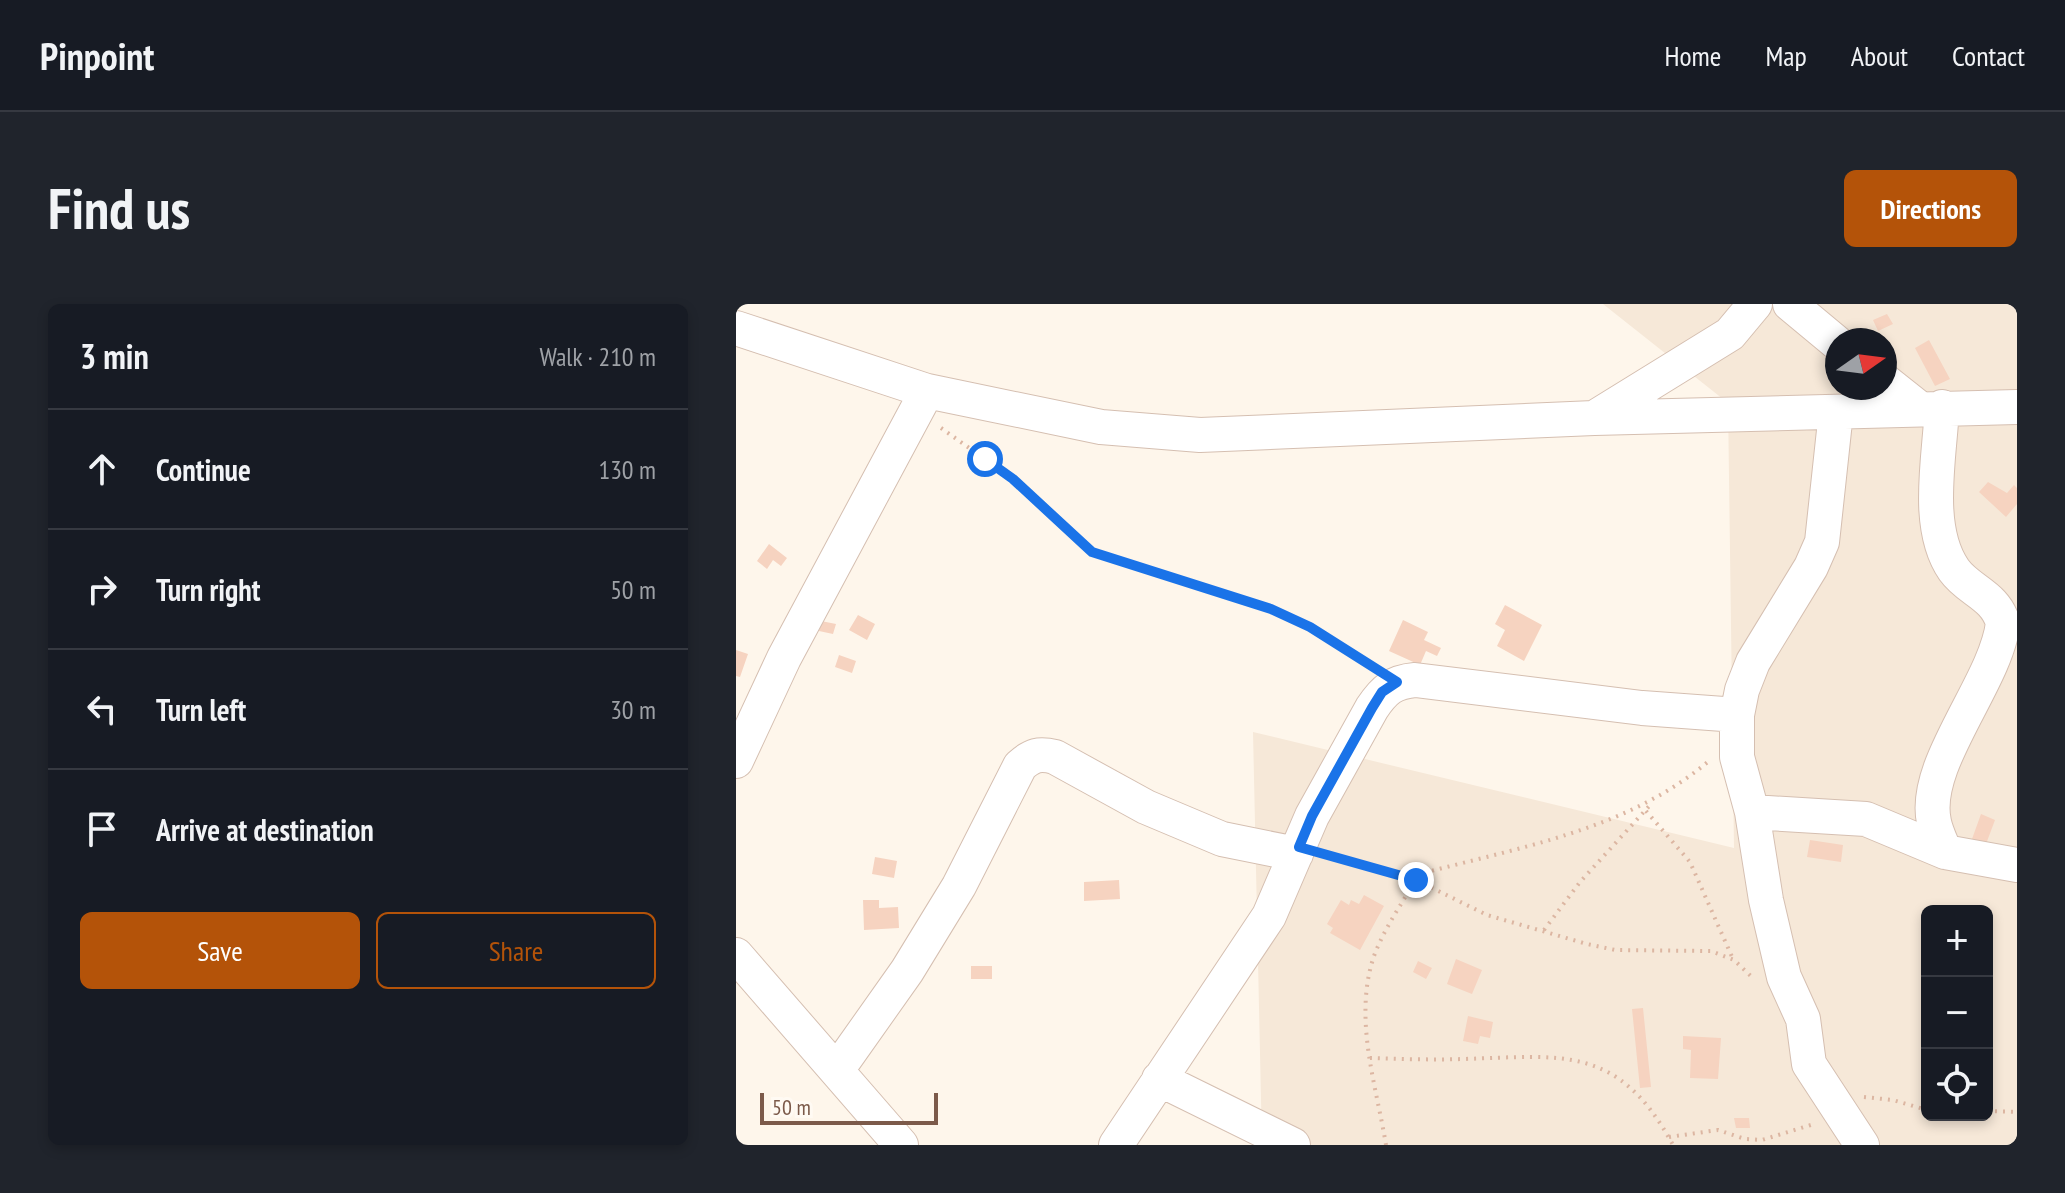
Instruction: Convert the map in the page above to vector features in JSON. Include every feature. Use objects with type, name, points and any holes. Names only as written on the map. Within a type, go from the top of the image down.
[{"type":"street","points":[[1594,418],[1730,334],[1755,304]]},
{"type":"street","points":[[1790,304],[1825,333]]},
{"type":"street","points":[[736,328],[922,401],[1101,427],[1200,435],[1594,418],[2017,407]]},
{"type":"street","points":[[1897,388],[1931,407]]},
{"type":"street","points":[[736,761],[784,658],[922,401]]},
{"type":"street","points":[[1931,407],[1939,534],[1945,555],[1956,573],[1989,598],[2003,623],[1991,664],[1943,766],[1934,793],[1934,822],[1945,852]]},
{"type":"street","points":[[1836,412],[1822,542],[1811,567],[1753,662],[1737,726],[1737,757],[1752,812],[1766,900],[1784,977],[1803,1019],[1809,1064],[1862,1145]]},
{"type":"street","points":[[1116,1145],[1269,916],[1312,816],[1382,692],[1397,682],[1415,680],[1642,708],[1737,726]]},
{"type":"street","points":[[837,1070],[907,971],[952,898],[1020,766],[1030,757],[1041,753],[1055,757],[1146,807],[1222,839],[1297,850]]},
{"type":"street","points":[[1752,812],[1866,819],[1945,852],[2017,865]]},
{"type":"street","points":[[736,955],[901,1145]]},
{"type":"street","points":[[1159,1079],[1293,1145]]},
{"type":"path","points":[[922,401],[1092,552],[1271,609],[1310,627],[1397,682]]},
{"type":"path","points":[[1407,877],[1574,834],[1653,801],[1685,781],[1737,726]]},
{"type":"path","points":[[1543,931],[1580,882],[1653,801]]},
{"type":"path","points":[[1646,811],[1690,862],[1734,960]]},
{"type":"path","points":[[1297,850],[1407,877],[1487,915],[1615,950],[1711,951],[1734,960],[1766,989]]},
{"type":"path","points":[[1386,1145],[1365,1017],[1367,984],[1374,956],[1386,929],[1416,880]]},
{"type":"path","points":[[1370,1058],[1540,1055],[1579,1059],[1627,1084],[1650,1109],[1673,1145]]},
{"type":"path","points":[[1669,1137],[1718,1130],[1745,1139],[1762,1140],[1836,1104],[1893,1100],[1921,1108]]},
{"type":"path","points":[[1993,1111],[2017,1112]]},
{"type":"shaded area","points":[[1603,304],[2017,304],[2017,1145],[1262,1145],[1253,732],[1734,848],[1728,403]]},
{"type":"building","points":[[1887,314],[1893,324],[1877,328],[1873,320]]},
{"type":"building","points":[[1929,340],[1950,379],[1935,386],[1915,348]]},
{"type":"building","points":[[1988,482],[2007,493],[2014,485],[2017,488],[2017,504],[2006,517],[1979,492]]},
{"type":"building","points":[[769,544],[787,558],[781,566],[773,560],[767,569],[757,561]]},
{"type":"building","points":[[1505,605],[1542,625],[1524,661],[1497,646],[1505,630],[1495,624]]},
{"type":"building","points":[[858,615],[875,624],[867,640],[849,630]]},
{"type":"building","points":[[1403,620],[1428,632],[1424,640],[1441,648],[1437,656],[1426,651],[1420,665],[1389,651]]},
{"type":"building","points":[[821,621],[836,624],[833,634],[819,631]]},
{"type":"building","points":[[736,650],[748,654],[740,677],[736,676]]},
{"type":"building","points":[[839,655],[856,661],[852,673],[835,667]]},
{"type":"building","points":[[1981,814],[1995,820],[1986,844],[1972,839]]},
{"type":"building","points":[[1810,840],[1843,845],[1841,862],[1807,857]]},
{"type":"building","points":[[875,857],[897,861],[894,878],[872,874]]},
{"type":"building","points":[[1119,880],[1120,899],[1084,901],[1084,882]]},
{"type":"building","points":[[1364,895],[1384,906],[1360,950],[1330,933],[1333,928],[1327,924],[1341,900],[1349,905],[1351,900],[1359,904]]},
{"type":"building","points":[[863,900],[879,900],[879,908],[898,907],[899,928],[864,930]]},
{"type":"building","points":[[1456,959],[1482,970],[1472,994],[1447,984]]},
{"type":"building","points":[[1418,961],[1432,968],[1426,979],[1413,972]]},
{"type":"building","points":[[971,966],[992,966],[992,979],[971,979]]},
{"type":"building","points":[[1643,1008],[1651,1087],[1640,1088],[1632,1009]]},
{"type":"building","points":[[1468,1016],[1493,1022],[1490,1038],[1480,1036],[1478,1044],[1463,1041]]},
{"type":"building","points":[[1683,1036],[1721,1038],[1718,1079],[1690,1078],[1691,1050],[1683,1049]]},
{"type":"building","points":[[1734,1118],[1749,1118],[1750,1128],[1736,1128]]},
{"type":"route","points":[[985,459],[1013,479],[1092,552],[1271,609],[1310,627],[1397,682],[1382,692],[1372,708],[1312,816],[1299,847],[1416,880]]}]
